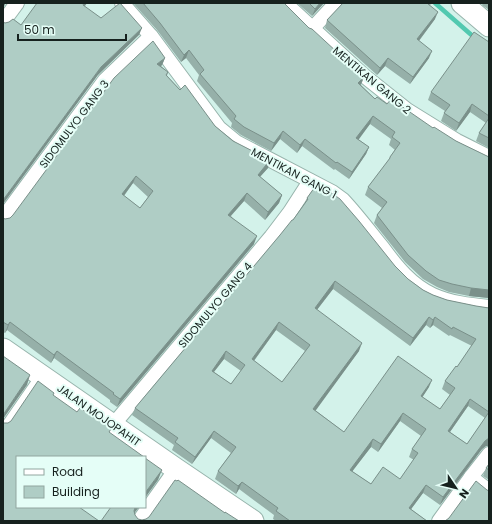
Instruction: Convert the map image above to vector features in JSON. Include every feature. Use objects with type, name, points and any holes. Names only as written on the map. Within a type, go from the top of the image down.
[{"type":"main road","points":[[462,3],[489,26]]},
{"type":"main road","name":"JALAN MOJOPAHIT","points":[[3,349],[254,521]]},
{"type":"street","points":[[3,22],[17,3]]},
{"type":"street","name":"MENTIKAN GANG 1","points":[[122,3],[151,36],[219,128],[236,142],[332,192],[343,200],[401,272],[415,284],[432,295],[448,301],[464,305],[489,307]]},
{"type":"street","name":"MENTIKAN GANG 2","points":[[285,3],[363,75],[407,110],[457,141],[489,157]]},
{"type":"street","points":[[312,29],[336,3]]},
{"type":"street","name":"SIDOMULYO GANG 3","points":[[3,218],[105,80],[151,36]]},
{"type":"street","name":"SIDOMULYO GANG 4","points":[[113,425],[271,237],[290,212],[310,181]]},
{"type":"street","points":[[439,521],[489,454]]},
{"type":"street","points":[[139,521],[176,469]]},
{"type":"street","points":[[471,477],[489,491]]},
{"type":"lane","points":[[3,428],[40,374]]},
{"type":"building","points":[[37,3],[84,3],[83,5],[101,18],[120,3],[142,28],[101,67],[3,200],[3,22],[9,22],[13,19],[21,25]]},
{"type":"building","points":[[143,3],[284,3],[309,28],[312,29],[364,77],[358,83],[375,99],[377,97],[387,104],[391,99],[433,128],[434,127],[456,141],[489,157],[489,290],[471,288],[439,280],[408,255],[377,215],[387,202],[368,187],[400,143],[392,137],[395,132],[373,116],[356,138],[369,147],[352,172],[337,162],[336,163],[305,139],[300,145],[283,131],[274,143],[244,127],[234,119],[236,116],[200,74],[204,70],[189,50],[184,55]]},
{"type":"building","points":[[309,3],[320,3],[315,9]]},
{"type":"building","points":[[343,3],[429,3],[428,4],[438,12],[417,39],[432,51],[413,77],[388,58],[380,68],[327,20]]},
{"type":"building","points":[[474,32],[489,42],[489,116],[472,104],[459,123],[444,113],[450,105],[431,92]]},
{"type":"building","points":[[153,41],[165,58],[157,64],[168,72],[166,75],[180,90],[185,85],[215,126],[233,141],[270,160],[258,175],[282,195],[268,212],[247,193],[228,215],[257,236],[120,399],[57,351],[54,355],[10,322],[8,325],[3,322],[3,218],[10,218],[13,215],[114,78]],"holes":[[[136,176],[153,191],[140,208],[122,194]]]},
{"type":"building","points":[[489,118],[489,138],[479,133]]},
{"type":"building","points":[[317,184],[340,199],[395,266],[408,279],[423,290],[447,300],[489,308],[489,412],[489,438],[485,441],[443,497],[426,485],[409,508],[427,521],[290,521],[276,511],[278,508],[242,482],[238,486],[218,471],[236,447],[214,431],[195,457],[175,442],[178,438],[135,408],[293,220],[308,199],[307,198]],"holes":[[[335,281],[413,338],[429,317],[433,320],[435,317],[452,329],[453,327],[476,339],[457,367],[456,366],[445,381],[455,388],[440,409],[421,396],[432,380],[398,356],[344,432],[313,409],[362,343],[315,308]],[[279,322],[310,345],[282,382],[252,359]],[[226,351],[245,365],[231,384],[212,371]],[[470,399],[489,412],[467,444],[448,431]],[[403,413],[426,429],[412,449],[418,453],[400,479],[383,467],[371,484],[350,470],[373,439],[381,444]]]},
{"type":"building","points":[[3,356],[30,375],[3,415]]},
{"type":"building","points":[[38,381],[54,393],[53,395],[77,412],[80,408],[97,420],[98,419],[111,429],[109,432],[143,456],[16,456],[16,508],[80,508],[99,521],[3,521],[3,422],[8,423],[11,421]]},
{"type":"building","points":[[146,459],[162,470],[146,492]]},
{"type":"building","points":[[175,480],[178,480],[239,521],[101,521],[110,508],[135,508],[135,515],[138,519],[142,520],[149,517]]},
{"type":"building","points":[[476,481],[489,491],[489,521],[445,521],[449,518]]},
{"type":"waterway","points":[[435,3],[476,39]]}]
